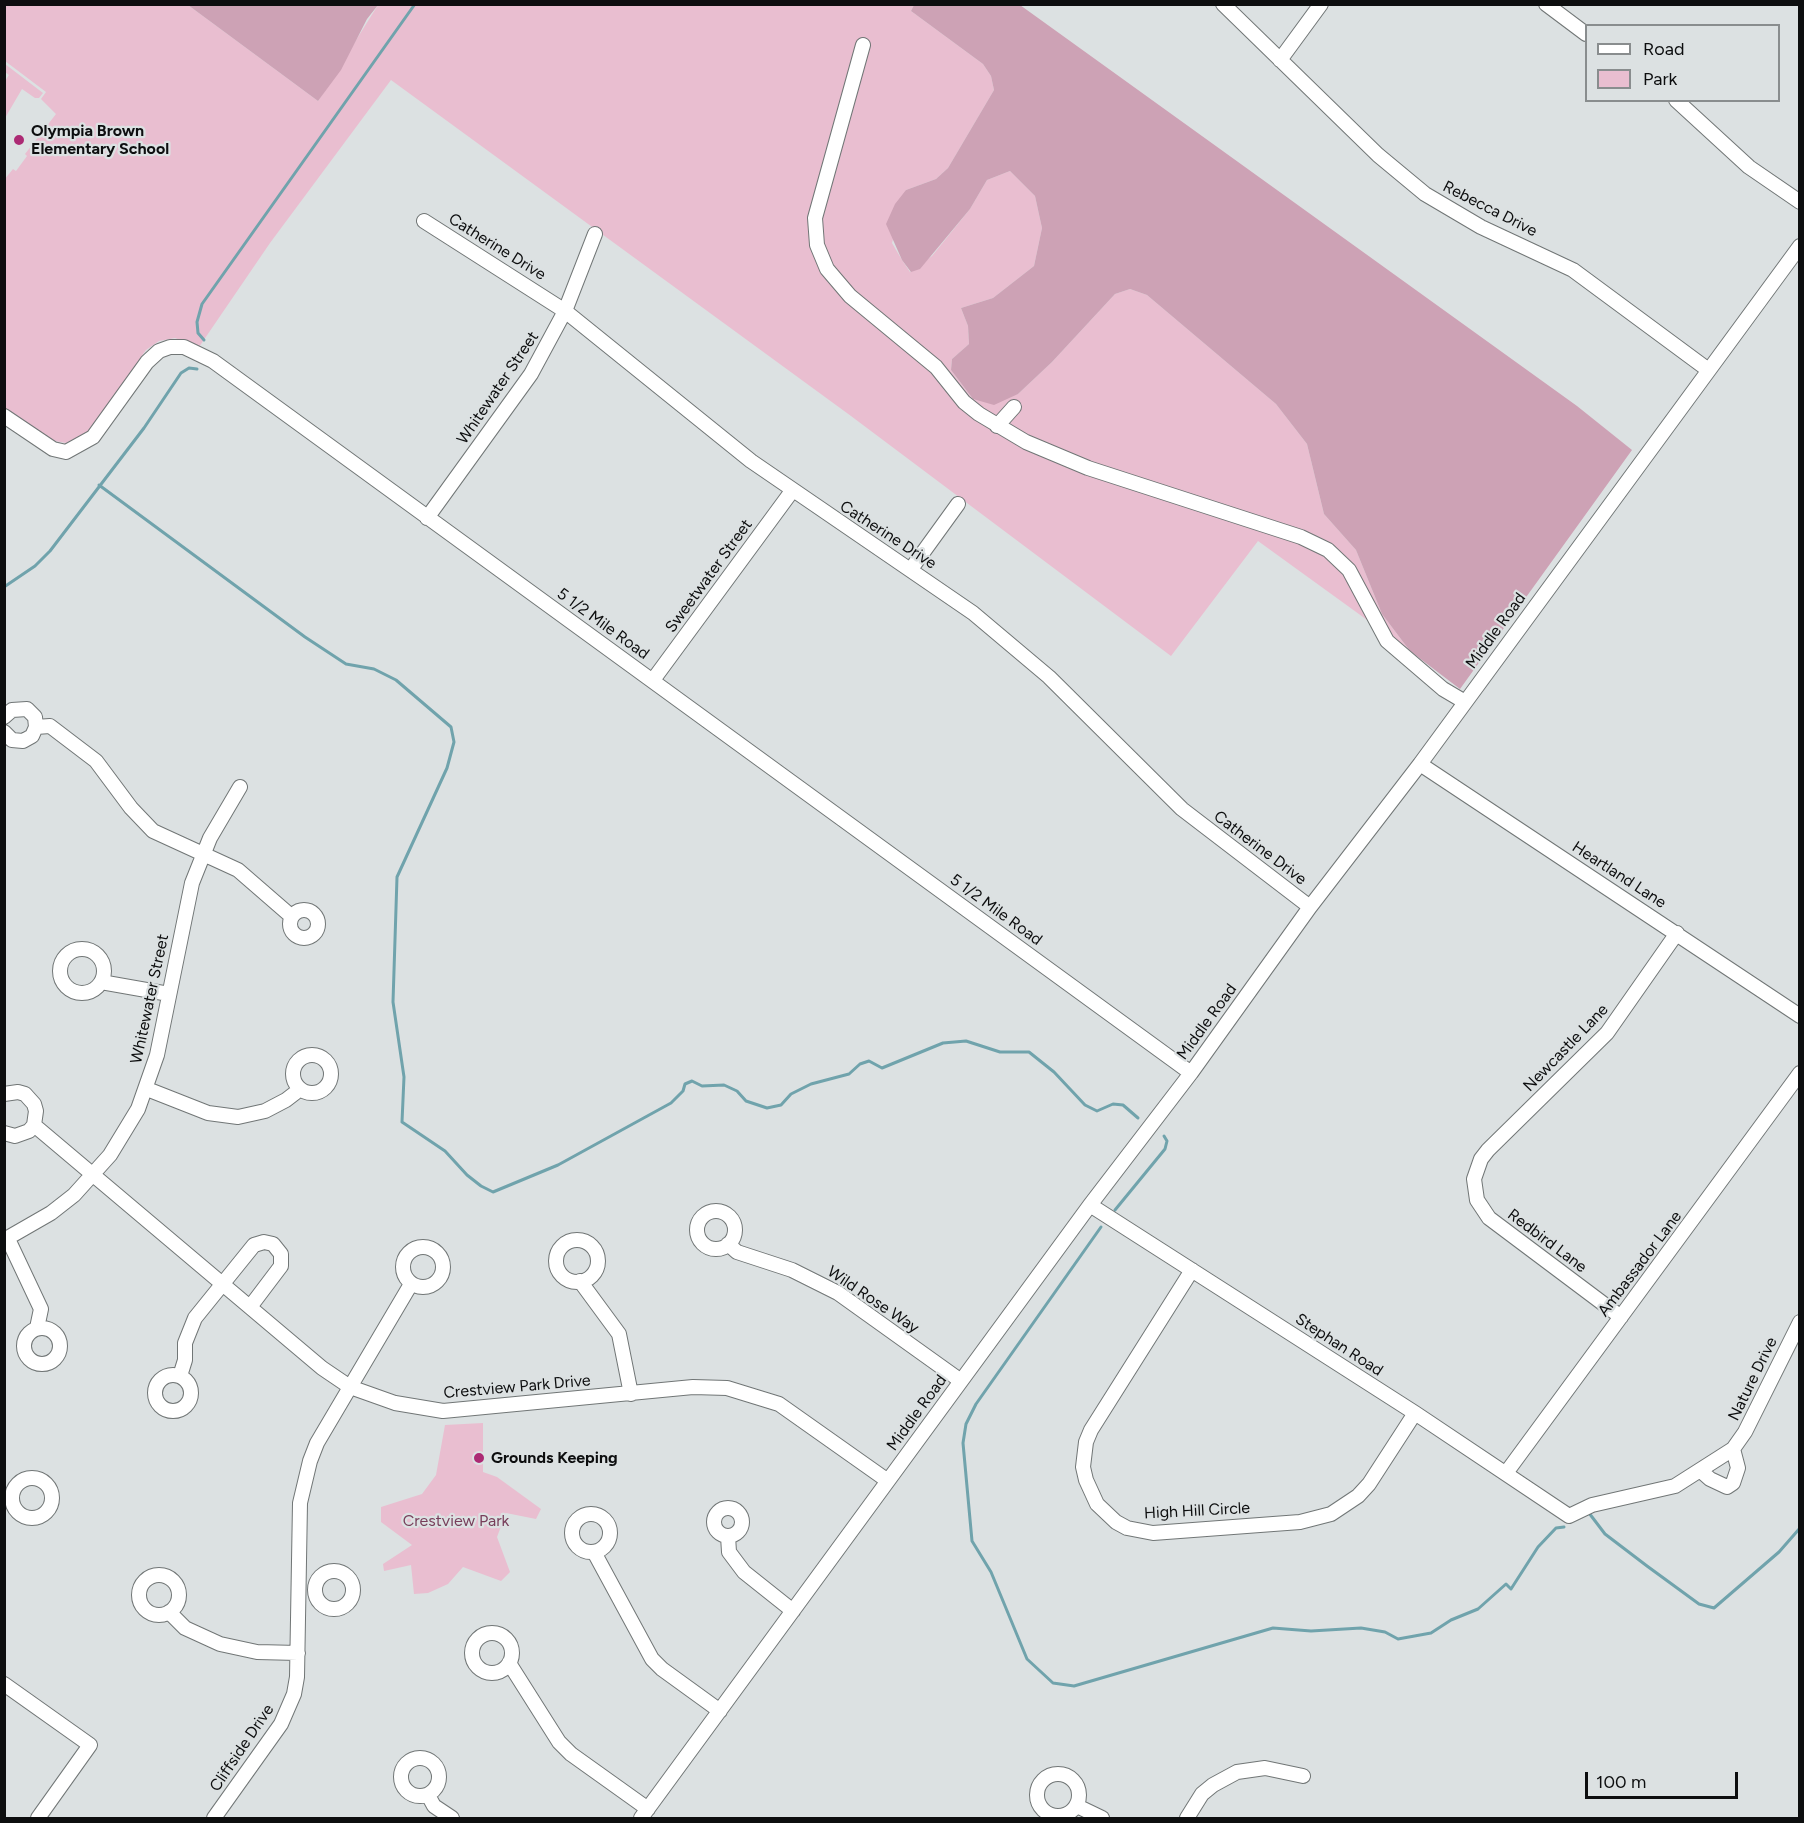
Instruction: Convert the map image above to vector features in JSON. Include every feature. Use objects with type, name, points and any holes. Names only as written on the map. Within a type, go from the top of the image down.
[{"type":"street","name":"Rebecca Drive","points":[[1222,4],[1378,155],[1425,194],[1481,227],[1573,270],[1707,369]]},
{"type":"street","points":[[1280,60],[1321,4]]},
{"type":"street","points":[[1546,4],[1585,33]]},
{"type":"street","points":[[863,45],[815,218],[817,245],[827,269],[850,296],[936,366],[964,402],[1026,442],[1088,468],[1301,537],[1328,550],[1349,570],[1387,641],[1435,683],[1465,702]]},
{"type":"street","points":[[1678,102],[1749,167],[1800,202]]},
{"type":"street","name":"Catherine Drive","points":[[424,221],[565,311],[699,421],[792,491],[911,569],[1014,645],[1182,809],[1310,907]]},
{"type":"street","name":"Whitewater Street","points":[[427,518],[531,374],[565,311],[595,234]]},
{"type":"street","name":"Middle Road","points":[[645,1814],[1090,1205],[1191,1073],[1310,907],[1420,764],[1707,369],[1800,246]]},
{"type":"street","name":"5 1/2 Mile Road","points":[[4,416],[53,449],[66,452],[93,437],[147,362],[159,351],[170,347],[183,347],[213,361],[1191,1073]]},
{"type":"street","points":[[998,426],[1014,407]]},
{"type":"street","name":"Sweetwater Street","points":[[653,680],[792,491]]},
{"type":"street","points":[[911,569],[958,504]]},
{"type":"street","points":[[4,717],[12,710],[27,710],[34,717],[36,727],[32,736],[23,741],[12,740],[4,732]]},
{"type":"street","points":[[36,727],[50,726],[96,761],[153,831],[250,878],[274,903],[291,916]]},
{"type":"street","name":"Heartland Lane","points":[[1420,764],[1800,1016]]},
{"type":"street","name":"Whitewater Street","points":[[6,1240],[51,1213],[93,1175],[126,1131],[147,1089],[157,1054],[184,913],[202,854],[240,787]]},
{"type":"street","name":"Newcastle Lane","points":[[1474,1179],[1476,1168],[1488,1150],[1607,1033],[1677,933]]},
{"type":"street","points":[[101,982],[169,994]]},
{"type":"street","name":"Ambassador Lane","points":[[1506,1473],[1800,1073]]},
{"type":"street","points":[[147,1089],[208,1113],[238,1117],[265,1111],[299,1090]]},
{"type":"street","points":[[4,1094],[18,1092],[30,1098],[36,1111],[34,1125],[23,1135],[4,1134]]},
{"type":"street","name":"Crestview Park Drive","points":[[34,1125],[322,1368],[350,1387],[394,1403],[443,1411],[709,1387],[736,1390],[779,1404],[888,1481]]},
{"type":"street","name":"Redbird Lane","points":[[1474,1179],[1477,1200],[1489,1218],[1621,1317]]},
{"type":"street","name":"Stephan Road","points":[[1090,1205],[1415,1413],[1569,1516]]},
{"type":"street","points":[[6,1240],[41,1309],[37,1328]]},
{"type":"street","points":[[180,1376],[189,1330],[195,1318],[224,1286],[254,1245],[264,1242],[273,1244],[281,1254],[281,1266],[250,1307]]},
{"type":"street","name":"Wild Rose Way","points":[[728,1244],[736,1252],[792,1270],[838,1293],[961,1381]]},
{"type":"street","name":"High Hill Circle","points":[[1192,1270],[1091,1430],[1086,1442],[1083,1454],[1086,1480],[1097,1504],[1116,1522],[1127,1528],[1153,1533],[1300,1522],[1331,1514],[1346,1506],[1369,1484],[1415,1413]]},
{"type":"street","points":[[580,1281],[583,1290],[619,1334],[631,1394]]},
{"type":"street","name":"Cliffside Drive","points":[[214,1818],[289,1710],[297,1677],[300,1503],[303,1482],[317,1443],[411,1284]]},
{"type":"street","name":"Nature Drive","points":[[1569,1516],[1592,1505],[1661,1491],[1701,1471],[1733,1449],[1745,1432],[1800,1322]]},
{"type":"street","points":[[1701,1471],[1710,1479],[1727,1487],[1733,1483],[1738,1468],[1733,1449]]},
{"type":"street","points":[[728,1536],[729,1552],[744,1572],[793,1611]]},
{"type":"street","points":[[594,1552],[652,1659],[662,1669],[720,1711]]},
{"type":"street","points":[[298,1586],[315,1587]]},
{"type":"street","points":[[169,1612],[185,1628],[220,1644],[257,1652],[298,1653]]},
{"type":"street","points":[[509,1664],[559,1742],[645,1814]]},
{"type":"street","points":[[4,1684],[90,1745],[38,1818]]},
{"type":"street","points":[[1187,1818],[1203,1794],[1213,1785],[1237,1772],[1265,1767],[1303,1776]]},
{"type":"street","points":[[428,1795],[434,1806],[452,1818]]},
{"type":"street","points":[[1077,1806],[1102,1818]]},
{"type":"green space","points":[[5,5],[188,5],[318,101],[378,5],[914,5],[911,11],[983,64],[991,76],[994,90],[948,168],[936,179],[906,190],[892,243],[910,272],[932,256],[970,209],[987,180],[1010,171],[1035,196],[1042,228],[1034,266],[993,298],[961,308],[968,326],[969,344],[952,359],[951,370],[973,399],[1018,394],[1052,362],[1115,294],[1130,289],[1147,295],[1276,404],[1307,444],[1324,514],[1356,550],[1382,614],[1410,651],[1258,541],[1171,656],[851,416],[391,80],[270,243],[199,347],[175,338],[159,341],[146,350],[89,431],[66,443],[49,440],[5,408],[4,180],[13,169],[16,171],[27,156],[25,154],[56,114],[41,99],[46,92],[5,61]]},
{"type":"green space","points":[[5,64],[43,93],[39,98],[35,98],[22,89],[5,118],[5,81],[9,75],[5,72]]},
{"type":"green space","name":"Crestview Park","points":[[483,1423],[483,1472],[497,1477],[541,1509],[536,1519],[506,1513],[497,1537],[510,1572],[501,1581],[463,1567],[448,1584],[428,1593],[414,1594],[411,1565],[384,1571],[383,1564],[412,1545],[381,1522],[381,1507],[422,1494],[436,1475],[445,1425]]},
{"type":"shaded area","points":[[188,5],[378,5],[367,19],[341,70],[318,101]]},
{"type":"shaded area","points":[[914,5],[1020,5],[1577,406],[1632,450],[1460,689],[1410,651],[1382,614],[1356,550],[1324,514],[1307,444],[1276,404],[1147,295],[1130,289],[1115,294],[1052,362],[1018,394],[994,405],[973,399],[951,370],[952,359],[969,344],[968,326],[961,308],[993,298],[1034,266],[1042,228],[1035,196],[1010,171],[987,180],[970,209],[920,269],[911,272],[902,260],[886,224],[895,204],[906,190],[936,179],[948,168],[994,90],[991,76],[983,64],[911,11]]},
{"type":"waterway","points":[[204,340],[198,333],[197,322],[202,304],[415,4]]},
{"type":"waterway","points":[[4,587],[35,566],[50,551],[144,428],[181,373],[189,368],[197,369]]},
{"type":"waterway","points":[[99,485],[305,637],[346,664],[374,669],[396,680],[451,727],[454,742],[447,768],[397,877],[393,1002],[404,1077],[402,1122],[445,1151],[467,1175],[481,1186],[493,1192],[558,1165],[671,1103],[683,1091],[685,1084],[692,1081],[702,1086],[724,1085],[737,1091],[746,1101],[767,1108],[781,1105],[791,1094],[811,1084],[849,1074],[860,1064],[869,1061],[882,1068],[943,1043],[966,1041],[1000,1052],[1029,1052],[1054,1072],[1085,1105],[1097,1111],[1113,1104],[1123,1105],[1138,1118]]},
{"type":"waterway","points":[[1115,1210],[1165,1149],[1167,1141],[1164,1136]]},
{"type":"waterway","points":[[1101,1227],[976,1404],[966,1424],[963,1443],[972,1541],[991,1572],[1027,1659],[1053,1683],[1074,1686],[1273,1628],[1311,1631],[1361,1628],[1385,1632],[1398,1639],[1431,1633],[1451,1620],[1478,1609],[1506,1584],[1511,1589],[1538,1547],[1556,1528],[1564,1527]]},
{"type":"waterway","points":[[1589,1513],[1605,1534],[1647,1566],[1699,1604],[1714,1608],[1779,1552],[1800,1528]]},
{"type":"place","name":"Olympia Brown Elementary School","points":[[19,140]]},
{"type":"place","name":"Grounds Keeping","points":[[479,1458]]}]
